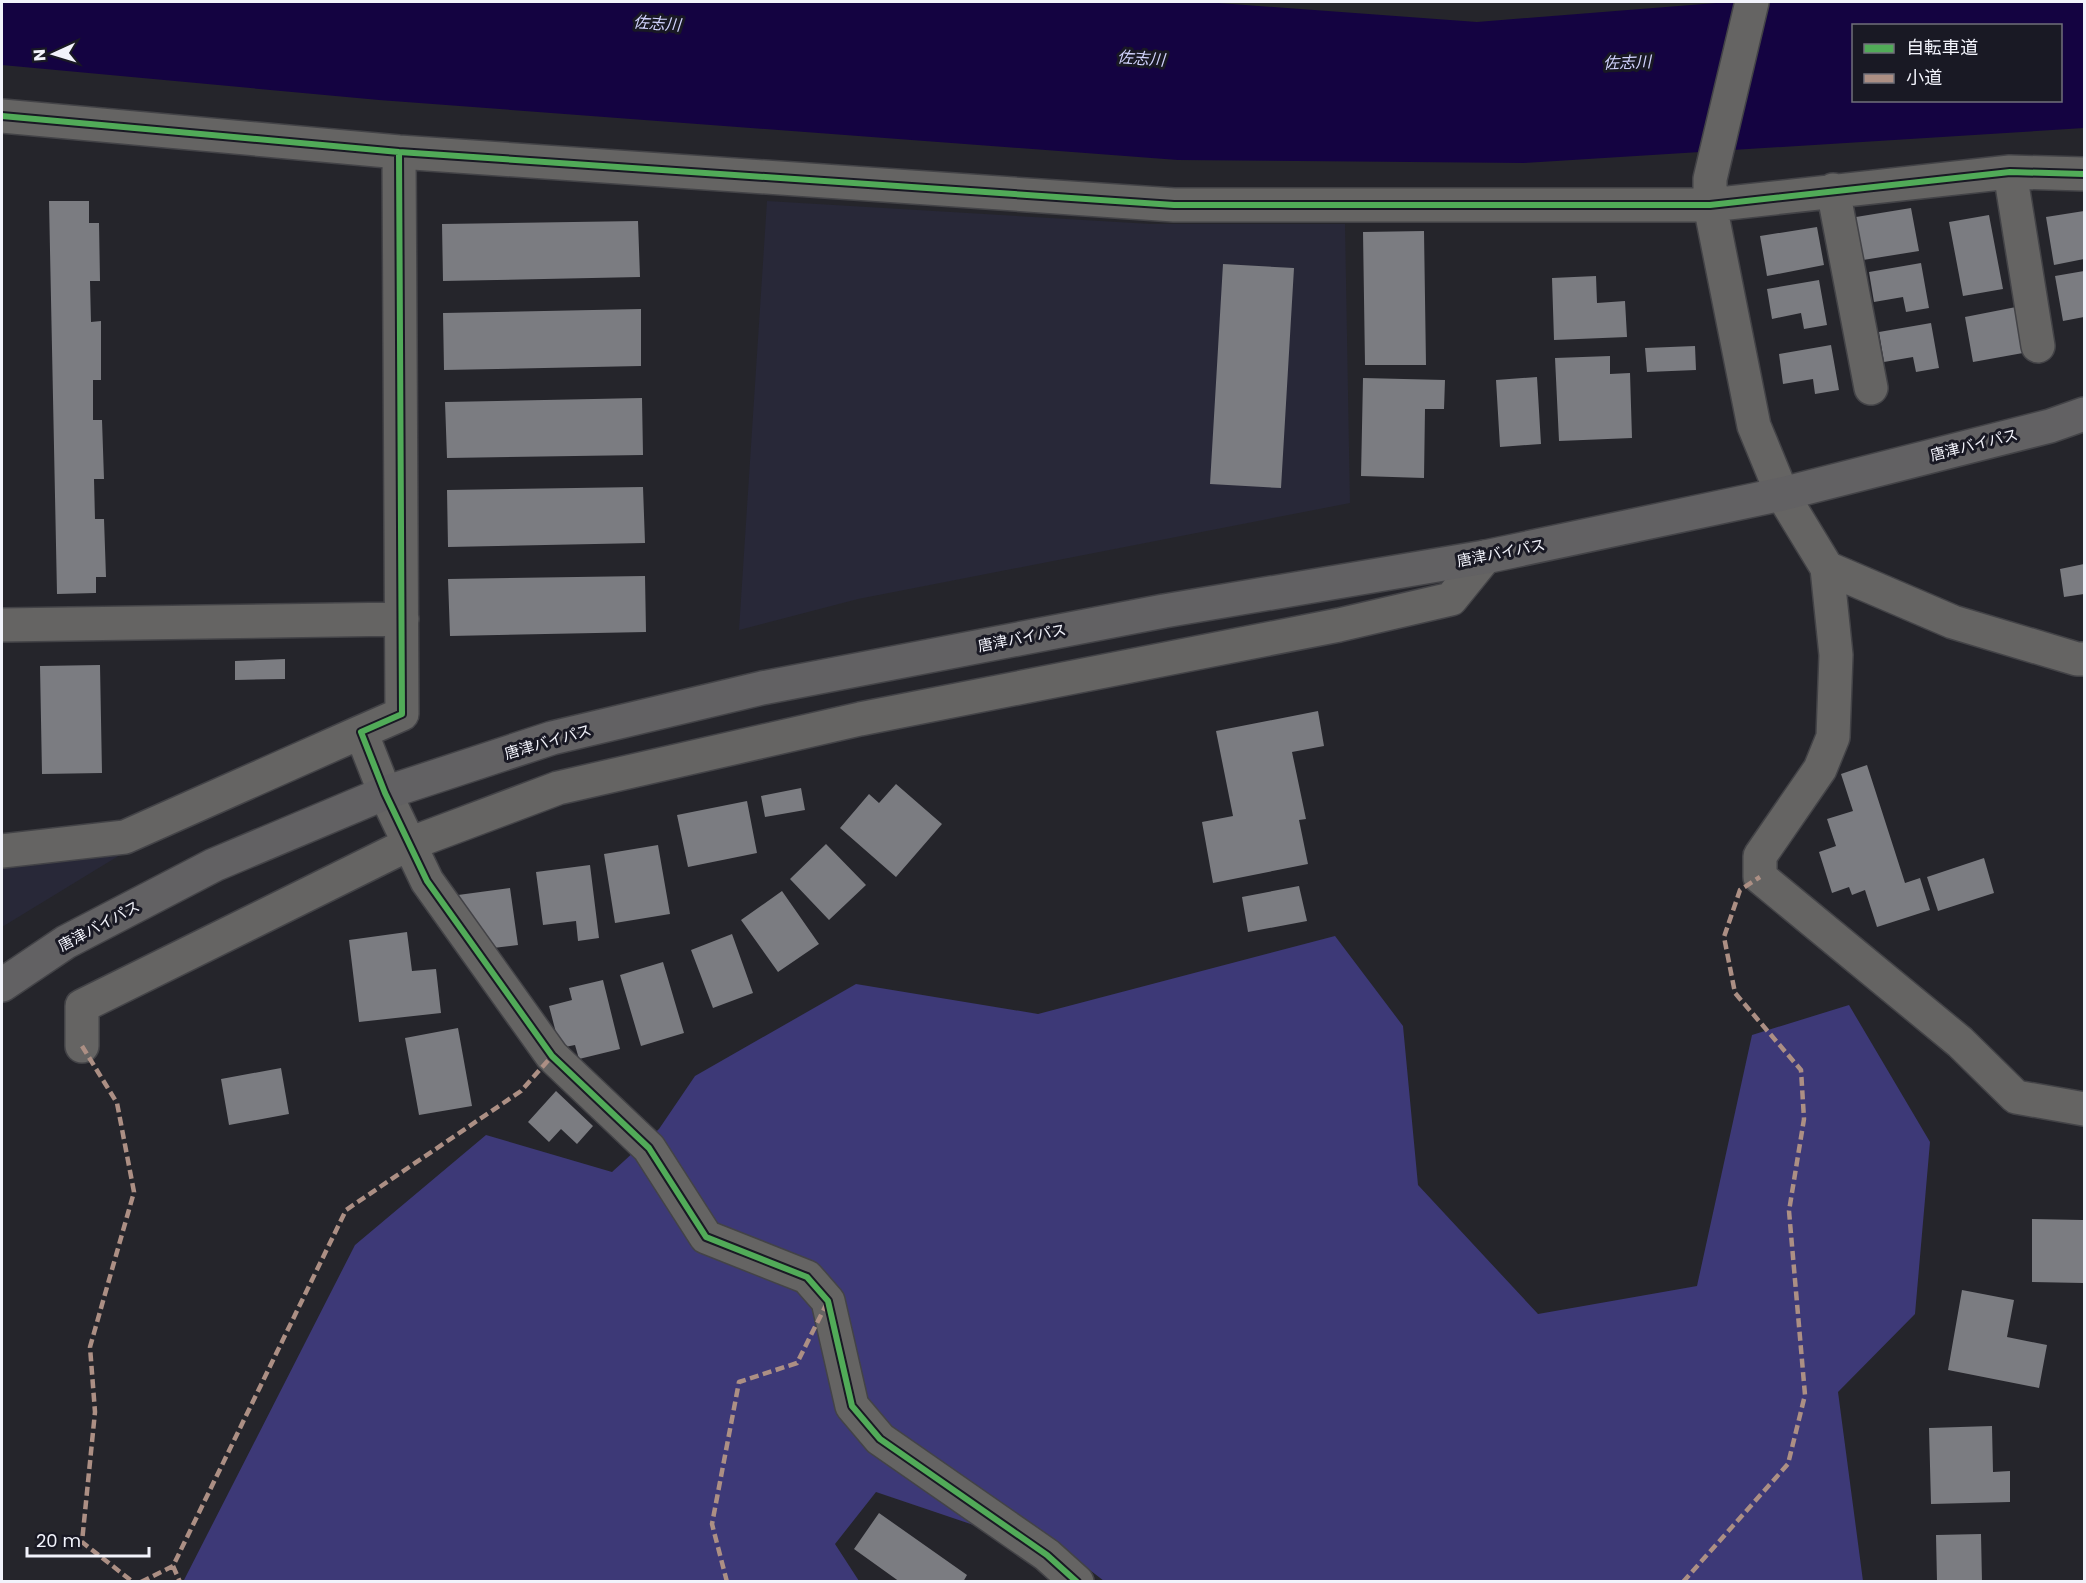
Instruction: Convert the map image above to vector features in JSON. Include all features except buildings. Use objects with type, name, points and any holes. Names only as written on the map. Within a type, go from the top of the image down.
[{"type":"highway","name":"唐津バイパス","points":[[2,985],[66,942],[214,865],[385,793],[552,738],[762,688],[1164,611],[1485,557],[1782,494],[2050,426],[2085,414]]},
{"type":"street","points":[[1752,2],[1710,192],[1754,426],[1782,494],[1827,568],[1836,655],[1833,736],[1820,769],[1760,856],[1760,877],[1960,1042],[2016,1097],[2085,1109]]},
{"type":"street","points":[[2,116],[399,152],[1174,205],[1833,190],[2010,172],[2085,174]]},
{"type":"street","points":[[2,851],[124,837],[402,714],[399,152]]},
{"type":"street","points":[[2010,172],[2038,346]]},
{"type":"street","points":[[1833,190],[1871,388]]},
{"type":"street","points":[[82,1046],[82,1006],[409,844],[558,788],[860,719],[1339,625],[1451,599],[1485,557]]},
{"type":"street","points":[[1827,568],[1953,622],[2077,659],[2085,659]]},
{"type":"street","points":[[2,625],[402,619]]},
{"type":"street","points":[[361,732],[385,793],[427,881],[552,1056],[649,1148],[706,1237],[807,1277],[828,1301],[852,1406],[880,1439],[1047,1555],[1077,1581]]},
{"type":"shaded area","points":[[767,201],[1151,224],[1345,224],[1350,503],[858,599],[739,630]]},
{"type":"shaded area","points":[[120,855],[2,927],[2,864]]},
{"type":"shaded area","points":[[1335,936],[1403,1026],[1418,1185],[1538,1314],[1697,1286],[1752,1035],[1849,1005],[1930,1142],[1915,1314],[1838,1392],[1863,1581],[1104,1581],[1077,1560],[876,1492],[835,1544],[859,1581],[183,1582],[355,1245],[486,1135],[612,1172],[659,1129],[695,1076],[856,984],[1038,1014]]},
{"type":"water","name":"佐志川","points":[[2,2],[1205,2],[1477,22],[1729,2],[2084,2],[2084,128],[1524,163],[1178,160],[379,100],[2,65]]},
{"type":"marked path","points":[[1683,1582],[1788,1464],[1805,1395],[1789,1211],[1804,1119],[1801,1070],[1735,993],[1724,937],[1740,890],[1760,877]]},
{"type":"marked path","points":[[82,1046],[117,1103],[134,1192],[90,1347],[95,1412],[82,1542],[133,1582]]},
{"type":"marked path","points":[[141,1582],[173,1566],[346,1210],[521,1091],[552,1056]]},
{"type":"marked path","points":[[727,1582],[712,1524],[739,1382],[797,1363],[828,1301]]},
{"type":"marked path","points":[[173,1566],[180,1582]]},
{"type":"cycle path","points":[[2,116],[399,152],[1174,205],[1710,205],[2010,172],[2084,174]]},
{"type":"cycle path","points":[[399,152],[402,714],[361,732],[385,793],[427,881],[552,1056],[649,1148],[706,1237],[807,1277],[828,1301],[852,1406],[880,1439],[1047,1555],[1077,1582]]}]
